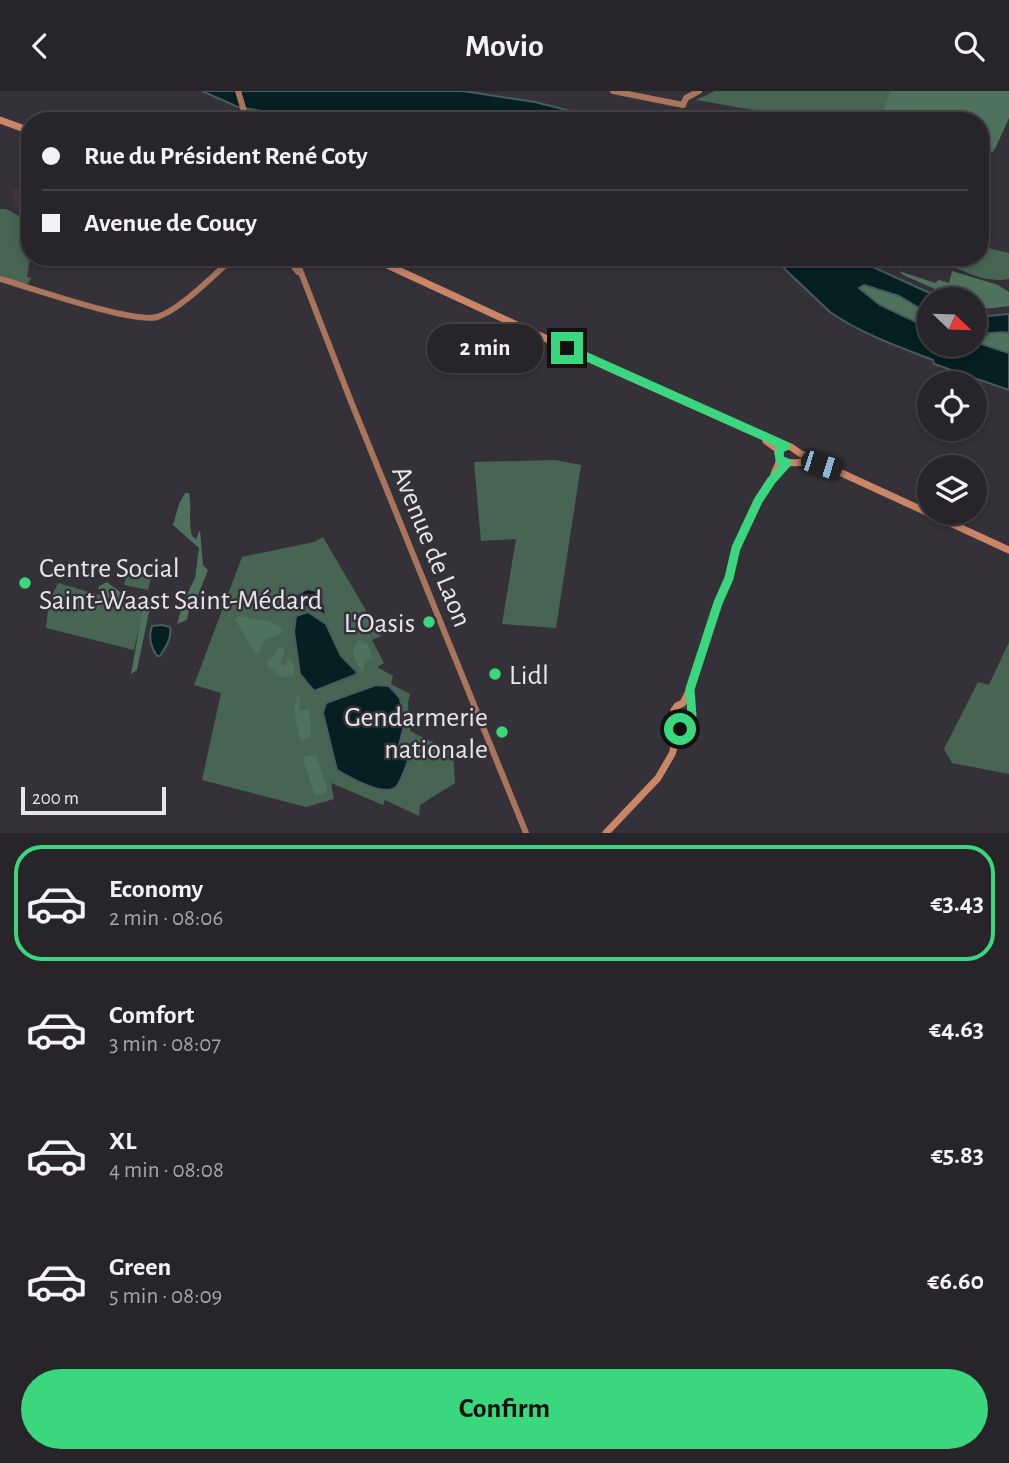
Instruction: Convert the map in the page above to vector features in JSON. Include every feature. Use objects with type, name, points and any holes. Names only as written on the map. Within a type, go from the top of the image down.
[{"type":"main road","points":[[238,91],[245,112]]},
{"type":"main road","points":[[613,91],[683,104],[686,98],[699,91]]},
{"type":"main road","points":[[0,120],[21,128]]},
{"type":"main road","points":[[0,278],[139,318],[157,317],[174,308],[223,266]]},
{"type":"main road","points":[[294,266],[301,275]]},
{"type":"main road","points":[[298,266],[301,275]]},
{"type":"main road","points":[[390,266],[819,460],[837,471]]},
{"type":"main road","name":"Avenue de Laon","points":[[301,275],[526,833]]},
{"type":"main road","points":[[751,431],[770,443],[785,459],[808,461],[837,471],[1009,550]]},
{"type":"main road","points":[[785,459],[781,448],[786,446]]},
{"type":"main road","points":[[681,720],[692,716],[687,704],[690,689],[729,578],[736,548],[751,514],[771,481],[785,459],[796,456],[795,451]]},
{"type":"main road","points":[[681,720],[674,713],[675,708],[687,704]]},
{"type":"main road","points":[[606,833],[664,770],[681,720]]},
{"type":"shaded area","points":[[11,189],[21,190],[21,210],[15,206]]},
{"type":"green space","points":[[715,91],[1009,91],[1009,115],[993,152],[989,151],[989,112],[765,112],[696,100]]},
{"type":"green space","points":[[891,91],[1009,91],[1009,118],[995,149],[989,148],[989,112],[883,112]]},
{"type":"green space","points":[[0,209],[6,209],[21,217],[21,266],[29,266],[27,277],[31,278],[28,284],[0,277]]},
{"type":"green space","points":[[989,248],[1009,253],[1009,279],[990,279],[953,266],[989,266]]},
{"type":"green space","points":[[899,271],[935,283],[939,280],[949,283],[952,271],[998,285],[1009,292],[1009,306],[987,309],[987,287],[930,287]]},
{"type":"green space","points":[[864,285],[899,296],[917,307],[917,322],[880,305],[859,288]]},
{"type":"green space","points":[[995,332],[1009,333],[1009,353],[987,346],[987,336]]},
{"type":"green space","points":[[555,460],[581,465],[556,628],[502,624],[516,539],[481,541],[474,462]]},
{"type":"green space","points":[[185,493],[189,493],[192,536],[196,539],[200,530],[203,565],[208,570],[198,595],[191,600],[187,620],[177,624],[195,578],[199,548],[173,525]]},
{"type":"green space","points":[[323,537],[381,636],[372,640],[384,663],[377,667],[393,676],[391,684],[410,694],[410,731],[453,752],[455,783],[420,805],[419,816],[385,800],[383,805],[331,783],[334,799],[306,807],[202,780],[221,693],[194,685],[242,557],[314,542]]},
{"type":"green space","points":[[127,573],[151,578],[148,590],[124,585]]},
{"type":"green space","points":[[107,582],[128,598],[145,594],[151,602],[137,670],[131,674],[142,613],[115,606],[104,599],[98,587]]},
{"type":"green space","points":[[58,583],[144,608],[134,650],[46,628],[49,602]]},
{"type":"green space","points":[[239,616],[270,621],[283,629],[279,635],[264,640],[260,652],[255,653],[235,619]]},
{"type":"green space","points":[[360,640],[368,645],[373,660],[365,659],[363,672],[355,661],[354,652]]},
{"type":"green space","points":[[1009,642],[1009,774],[952,763],[944,749],[978,682],[989,685]]},
{"type":"green space","points":[[279,646],[285,650],[280,665],[285,666],[289,659],[294,665],[294,676],[276,675],[275,669],[268,666],[267,662]]},
{"type":"green space","points":[[297,696],[300,698],[299,711],[309,709],[311,736],[301,741],[295,713]]},
{"type":"green space","points":[[316,755],[327,788],[326,793],[315,795],[304,762],[305,756]]},
{"type":"water","points":[[202,91],[463,91],[535,102],[574,112],[267,112],[238,107]]},
{"type":"water","points":[[781,266],[871,266],[917,287],[917,307],[899,296],[864,285],[859,288],[880,305],[917,322],[917,354],[855,327],[830,312]]},
{"type":"water","points":[[1009,314],[1009,333],[987,334],[987,316]]},
{"type":"water","points":[[987,346],[1009,353],[1009,390],[987,382],[987,371],[954,371],[934,364],[933,360],[925,357],[987,357]]},
{"type":"water","points":[[307,589],[321,592],[326,615],[308,607],[293,607],[289,604],[289,600]]},
{"type":"water","points":[[308,612],[326,624],[341,656],[357,672],[314,691],[300,674],[294,632],[296,616]]},
{"type":"water","points":[[152,626],[170,627],[170,635],[160,656],[157,656],[151,645],[150,634]]},
{"type":"water","points":[[376,685],[389,686],[400,698],[404,725],[399,746],[403,757],[408,761],[398,785],[390,790],[366,785],[337,770],[323,713],[326,703]]},
{"type":"place","name":"Centre Social Saint-Waast Saint-Médard","points":[[25,583]]},
{"type":"place","name":"L'Oasis","points":[[429,622]]},
{"type":"place","name":"Lidl","points":[[495,674]]},
{"type":"place","name":"Gendarmerie nationale","points":[[502,732]]},
{"type":"route","points":[[567,348],[786,446],[781,448],[779,457],[787,463],[758,501],[736,548],[729,578],[690,689],[692,716],[680,729]]}]
